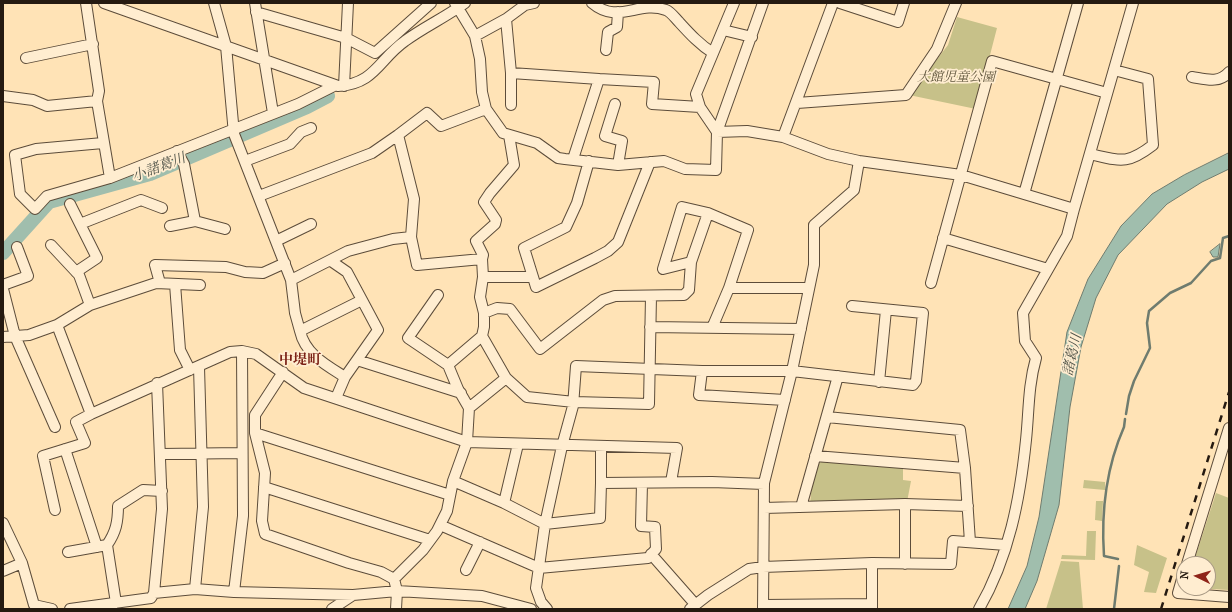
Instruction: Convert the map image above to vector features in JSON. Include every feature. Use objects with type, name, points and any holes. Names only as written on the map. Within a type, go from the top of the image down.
[{"type":"street","points":[[86,3],[99,91],[97,101],[110,178]]},
{"type":"street","points":[[105,3],[334,86],[353,85],[370,76],[404,41],[459,5],[475,36],[480,59],[482,92],[486,109],[503,132],[537,143],[558,158],[573,158],[618,164],[664,161],[685,169],[716,170],[717,132],[763,3]]},
{"type":"street","points":[[214,3],[226,46],[235,135],[292,280],[295,313],[301,339],[316,359],[345,377]]},
{"type":"street","points":[[344,86],[348,3]]},
{"type":"street","points":[[273,113],[255,7],[346,38],[375,53],[430,3]]},
{"type":"street","points":[[475,36],[506,19],[525,5],[534,3]]},
{"type":"street","points":[[717,132],[700,106],[696,94],[734,3]]},
{"type":"street","points":[[784,137],[833,3]]},
{"type":"street","points":[[840,3],[898,22],[904,3]]},
{"type":"street","points":[[797,103],[906,95],[937,49],[956,3]]},
{"type":"street","points":[[1024,194],[1078,3]]},
{"type":"street","points":[[979,609],[990,591],[1006,545],[1017,511],[1022,479],[1030,378],[1036,358],[1025,342],[1023,313],[1067,236],[1133,3]]},
{"type":"street","points":[[598,5],[610,13],[655,6],[668,10],[703,47],[713,53]]},
{"type":"street","points":[[606,50],[608,32],[617,27],[618,12]]},
{"type":"street","points":[[506,19],[511,73],[511,105]]},
{"type":"street","points":[[723,30],[752,37]]},
{"type":"street","points":[[26,58],[93,44]]},
{"type":"street","points":[[931,283],[992,61],[1107,93]]},
{"type":"street","points":[[1090,154],[1122,162],[1138,157],[1153,145],[1148,79],[1114,70]]},
{"type":"street","points":[[1192,76],[1216,81],[1225,77],[1229,72]]},
{"type":"street","points":[[511,73],[654,82],[652,104],[700,106]]},
{"type":"street","points":[[573,158],[599,79]]},
{"type":"street","points":[[103,143],[36,149],[15,155],[20,194],[35,209],[47,196],[180,157],[235,135],[273,113],[298,104],[334,86]]},
{"type":"street","points":[[3,96],[33,100],[47,106],[97,101]]},
{"type":"street","points":[[615,104],[605,136],[622,141],[618,164]]},
{"type":"street","points":[[259,196],[372,153],[427,113],[441,126],[486,109]]},
{"type":"street","points":[[245,161],[290,144],[301,132],[311,128]]},
{"type":"street","points":[[717,132],[747,131],[784,137],[822,152],[859,161],[961,175],[1074,209]]},
{"type":"street","points":[[398,135],[414,199],[411,237],[417,265],[482,259]]},
{"type":"street","points":[[448,365],[482,336],[484,327],[484,313],[480,297],[483,277],[483,255],[476,241],[495,224],[496,220],[484,202],[514,166],[509,135]]},
{"type":"street","points":[[180,157],[195,221]]},
{"type":"street","points":[[589,161],[577,203],[566,227],[524,248],[536,287],[602,255],[618,242],[650,162]]},
{"type":"street","points":[[859,161],[854,190],[814,225],[814,265],[792,371],[764,484],[763,607],[871,606],[872,564]]},
{"type":"street","points":[[80,224],[141,200],[162,208]]},
{"type":"street","points":[[70,204],[97,258],[76,272]]},
{"type":"street","points":[[691,262],[663,269],[682,207],[708,212],[748,230],[729,288],[712,328]]},
{"type":"street","points":[[484,313],[497,308],[510,310],[540,349],[603,300],[615,296],[684,295],[689,290],[691,262],[708,212]]},
{"type":"street","points":[[170,226],[195,221],[225,229]]},
{"type":"street","points":[[276,241],[311,224]]},
{"type":"street","points":[[292,280],[348,251],[366,245],[411,237]]},
{"type":"street","points":[[943,238],[1048,268]]},
{"type":"street","points":[[51,245],[79,275],[90,305]]},
{"type":"street","points":[[3,285],[28,276],[17,247]]},
{"type":"street","points":[[330,261],[347,272],[378,330],[345,377],[336,398]]},
{"type":"street","points":[[160,283],[155,265],[226,267],[245,272],[263,273],[285,263]]},
{"type":"street","points":[[483,277],[534,277]]},
{"type":"street","points":[[3,337],[29,335],[57,325],[90,305],[156,283],[200,285]]},
{"type":"street","points":[[175,284],[180,350],[195,368],[202,454],[203,507],[195,589]]},
{"type":"street","points":[[729,288],[809,288]]},
{"type":"street","points":[[3,289],[15,336],[55,428]]},
{"type":"street","points":[[394,579],[430,540],[440,525],[446,511],[452,481],[467,442],[469,408],[448,365],[408,338],[438,295]]},
{"type":"street","points":[[482,336],[506,378],[528,397],[574,402],[650,404],[651,296]]},
{"type":"street","points":[[300,331],[362,300]]},
{"type":"street","points":[[547,609],[536,588],[545,524],[562,446],[574,402],[576,366],[650,369],[792,371],[913,385],[916,381],[923,314],[852,306]]},
{"type":"street","points":[[879,382],[886,310]]},
{"type":"street","points":[[57,325],[91,414]]},
{"type":"street","points":[[650,327],[801,329]]},
{"type":"street","points":[[234,592],[242,516],[242,351]]},
{"type":"street","points":[[55,510],[42,456],[85,443],[76,422],[157,383],[230,352],[242,351],[256,354],[304,388],[467,442],[562,446],[677,448],[671,482]]},
{"type":"street","points":[[357,360],[461,393]]},
{"type":"street","points":[[702,370],[699,395],[785,400]]},
{"type":"street","points":[[283,372],[255,415],[255,433],[264,473],[262,521],[265,534],[349,563],[381,572],[394,579],[397,591],[396,609]]},
{"type":"street","points":[[801,507],[838,376]]},
{"type":"street","points":[[469,408],[506,378]]},
{"type":"street","points":[[70,609],[151,598],[154,592],[162,509],[157,383]]},
{"type":"street","points":[[827,416],[960,430],[965,468],[970,542]]},
{"type":"street","points":[[1189,556],[1229,428]]},
{"type":"street","points":[[255,433],[450,495]]},
{"type":"street","points":[[504,503],[518,444]]},
{"type":"street","points":[[452,481],[504,503],[545,524],[600,518],[601,447]]},
{"type":"street","points":[[65,449],[97,547]]},
{"type":"street","points":[[161,454],[242,453]]},
{"type":"street","points":[[816,456],[965,468]]},
{"type":"street","points":[[601,483],[671,482],[764,484]]},
{"type":"street","points":[[440,525],[539,568],[648,558],[656,549],[655,527],[641,526],[642,483]]},
{"type":"street","points":[[264,487],[430,540]]},
{"type":"street","points":[[68,552],[107,545],[116,533],[118,506],[143,490],[162,491]]},
{"type":"street","points":[[764,508],[905,504],[968,506]]},
{"type":"street","points":[[905,504],[905,564]]},
{"type":"street","points":[[4,527],[22,563],[34,605],[52,609]]},
{"type":"street","points":[[651,554],[692,607],[749,569],[763,567],[872,564],[951,564],[953,541],[1006,545]]},
{"type":"street","points":[[466,570],[480,542]]},
{"type":"street","points":[[107,545],[116,603]]},
{"type":"street","points":[[3,571],[22,563]]},
{"type":"street","points":[[154,592],[195,589],[234,592],[353,595],[397,591],[482,596],[531,609]]},
{"type":"street","points":[[332,609],[353,595]]},
{"type":"street","points":[[1216,596],[1229,597]]},
{"type":"green space","name":"大館児童公園","points":[[957,17],[997,28],[976,109],[909,95],[948,45]]},
{"type":"green space","points":[[823,460],[903,468],[903,480],[911,481],[907,502],[810,504],[814,474],[816,468]]},
{"type":"green space","points":[[1084,480],[1105,482],[1105,490],[1083,488]]},
{"type":"green space","points":[[1216,493],[1229,498],[1229,590],[1216,589],[1216,556],[1196,556]]},
{"type":"green space","points":[[1096,501],[1103,501],[1102,521],[1095,520]]},
{"type":"green space","points":[[1087,531],[1096,531],[1095,560],[1061,559],[1062,555],[1086,556]]},
{"type":"green space","points":[[1137,545],[1167,558],[1156,593],[1144,592],[1149,572],[1134,565]]},
{"type":"green space","points":[[1061,561],[1079,562],[1083,609],[1046,609]]},
{"type":"water","name":"諸葛川","points":[[1229,153],[1229,169],[1202,182],[1167,204],[1118,255],[1096,298],[1081,347],[1070,407],[1059,505],[1037,581],[1025,609],[1008,609],[1027,566],[1039,517],[1067,332],[1088,279],[1121,226],[1152,194],[1184,175]]},
{"type":"water","points":[[1220,244],[1218,257],[1213,257],[1210,252]]},
{"type":"waterway","name":"小諸葛川","points":[[3,253],[49,202],[150,174],[307,107],[328,96]]},
{"type":"waterway","points":[[1126,414],[1129,396],[1134,381],[1150,348],[1147,323],[1149,311],[1170,293],[1191,283],[1211,261],[1220,258],[1223,238],[1229,236]]},
{"type":"waterway","points":[[1118,559],[1104,556],[1103,523],[1109,474],[1124,427],[1125,419]]},
{"type":"waterway","points":[[1114,609],[1119,566]]},
{"type":"railway","points":[[1161,609],[1229,392]]},
{"type":"district","name":"中堤町","points":[[300,361]]}]
